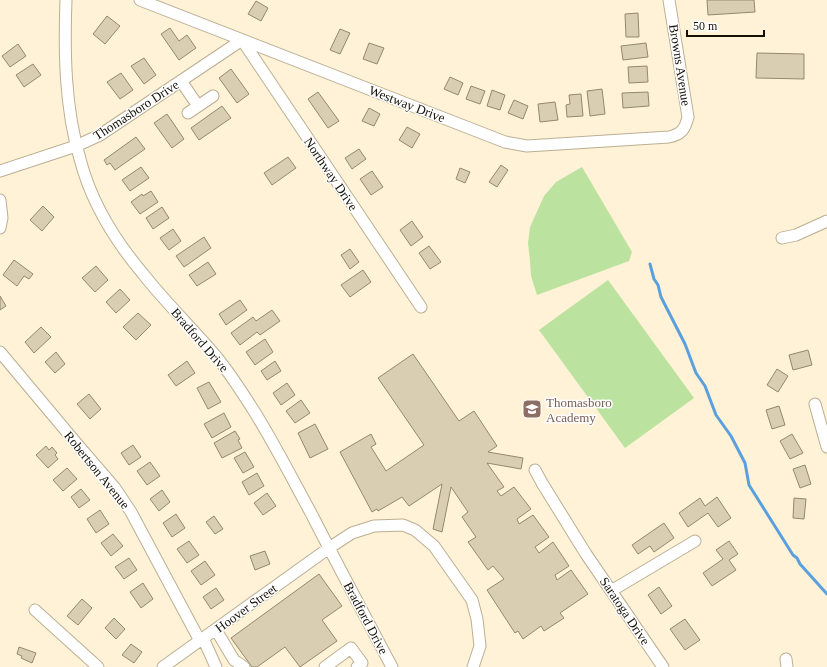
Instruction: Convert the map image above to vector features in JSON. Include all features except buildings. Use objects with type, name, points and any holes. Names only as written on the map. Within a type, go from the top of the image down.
[{"type":"street","name":"Bradford Drive","points":[[66,0],[66,74],[72,124],[80,161],[103,217],[142,274],[215,355],[235,381],[256,413],[290,473],[392,667]]},
{"type":"street","name":"Westway Drive","points":[[140,0],[512,144],[527,146],[636,140],[669,137],[683,130]]},
{"type":"street","name":"Browns Avenue","points":[[669,0],[688,117],[683,130]]},
{"type":"street","name":"Thomasboro Drive","points":[[0,171],[76,146],[100,135],[242,40]]},
{"type":"street","name":"Northway Drive","points":[[242,40],[421,307]]},
{"type":"street","points":[[181,81],[198,106]]},
{"type":"street","points":[[188,113],[213,96]]},
{"type":"street","points":[[0,200],[2,218],[0,228]]},
{"type":"street","points":[[782,238],[796,235],[827,221]]},
{"type":"street","name":"Robertson Avenue","points":[[0,352],[76,444],[115,488],[130,512],[216,667]]},
{"type":"street","points":[[815,404],[827,447]]},
{"type":"street","name":"Saratoga Drive","points":[[535,470],[542,484],[586,554],[663,667]]},
{"type":"street","name":"Hoover Street","points":[[163,667],[329,548],[354,532],[374,526],[403,525],[415,530],[434,546],[472,600],[477,619],[480,646],[473,667]]},
{"type":"street","points":[[612,591],[695,541]]},
{"type":"street","points":[[35,610],[98,667]]},
{"type":"street","points":[[216,630],[234,660],[244,667]]},
{"type":"street","points":[[324,667],[351,648],[362,663],[357,667]]},
{"type":"green space","points":[[582,167],[632,252],[629,261],[537,295],[531,276],[528,243],[530,227],[544,196],[556,182]]},
{"type":"green space","points":[[608,280],[694,398],[625,448],[539,330]]},
{"type":"waterway","points":[[650,264],[661,297],[685,344],[696,373],[705,386],[716,415],[731,436],[745,463],[749,485],[793,555],[827,594]]},
{"type":"place","name":"Thomasboro Academy","points":[[532,409]]}]
